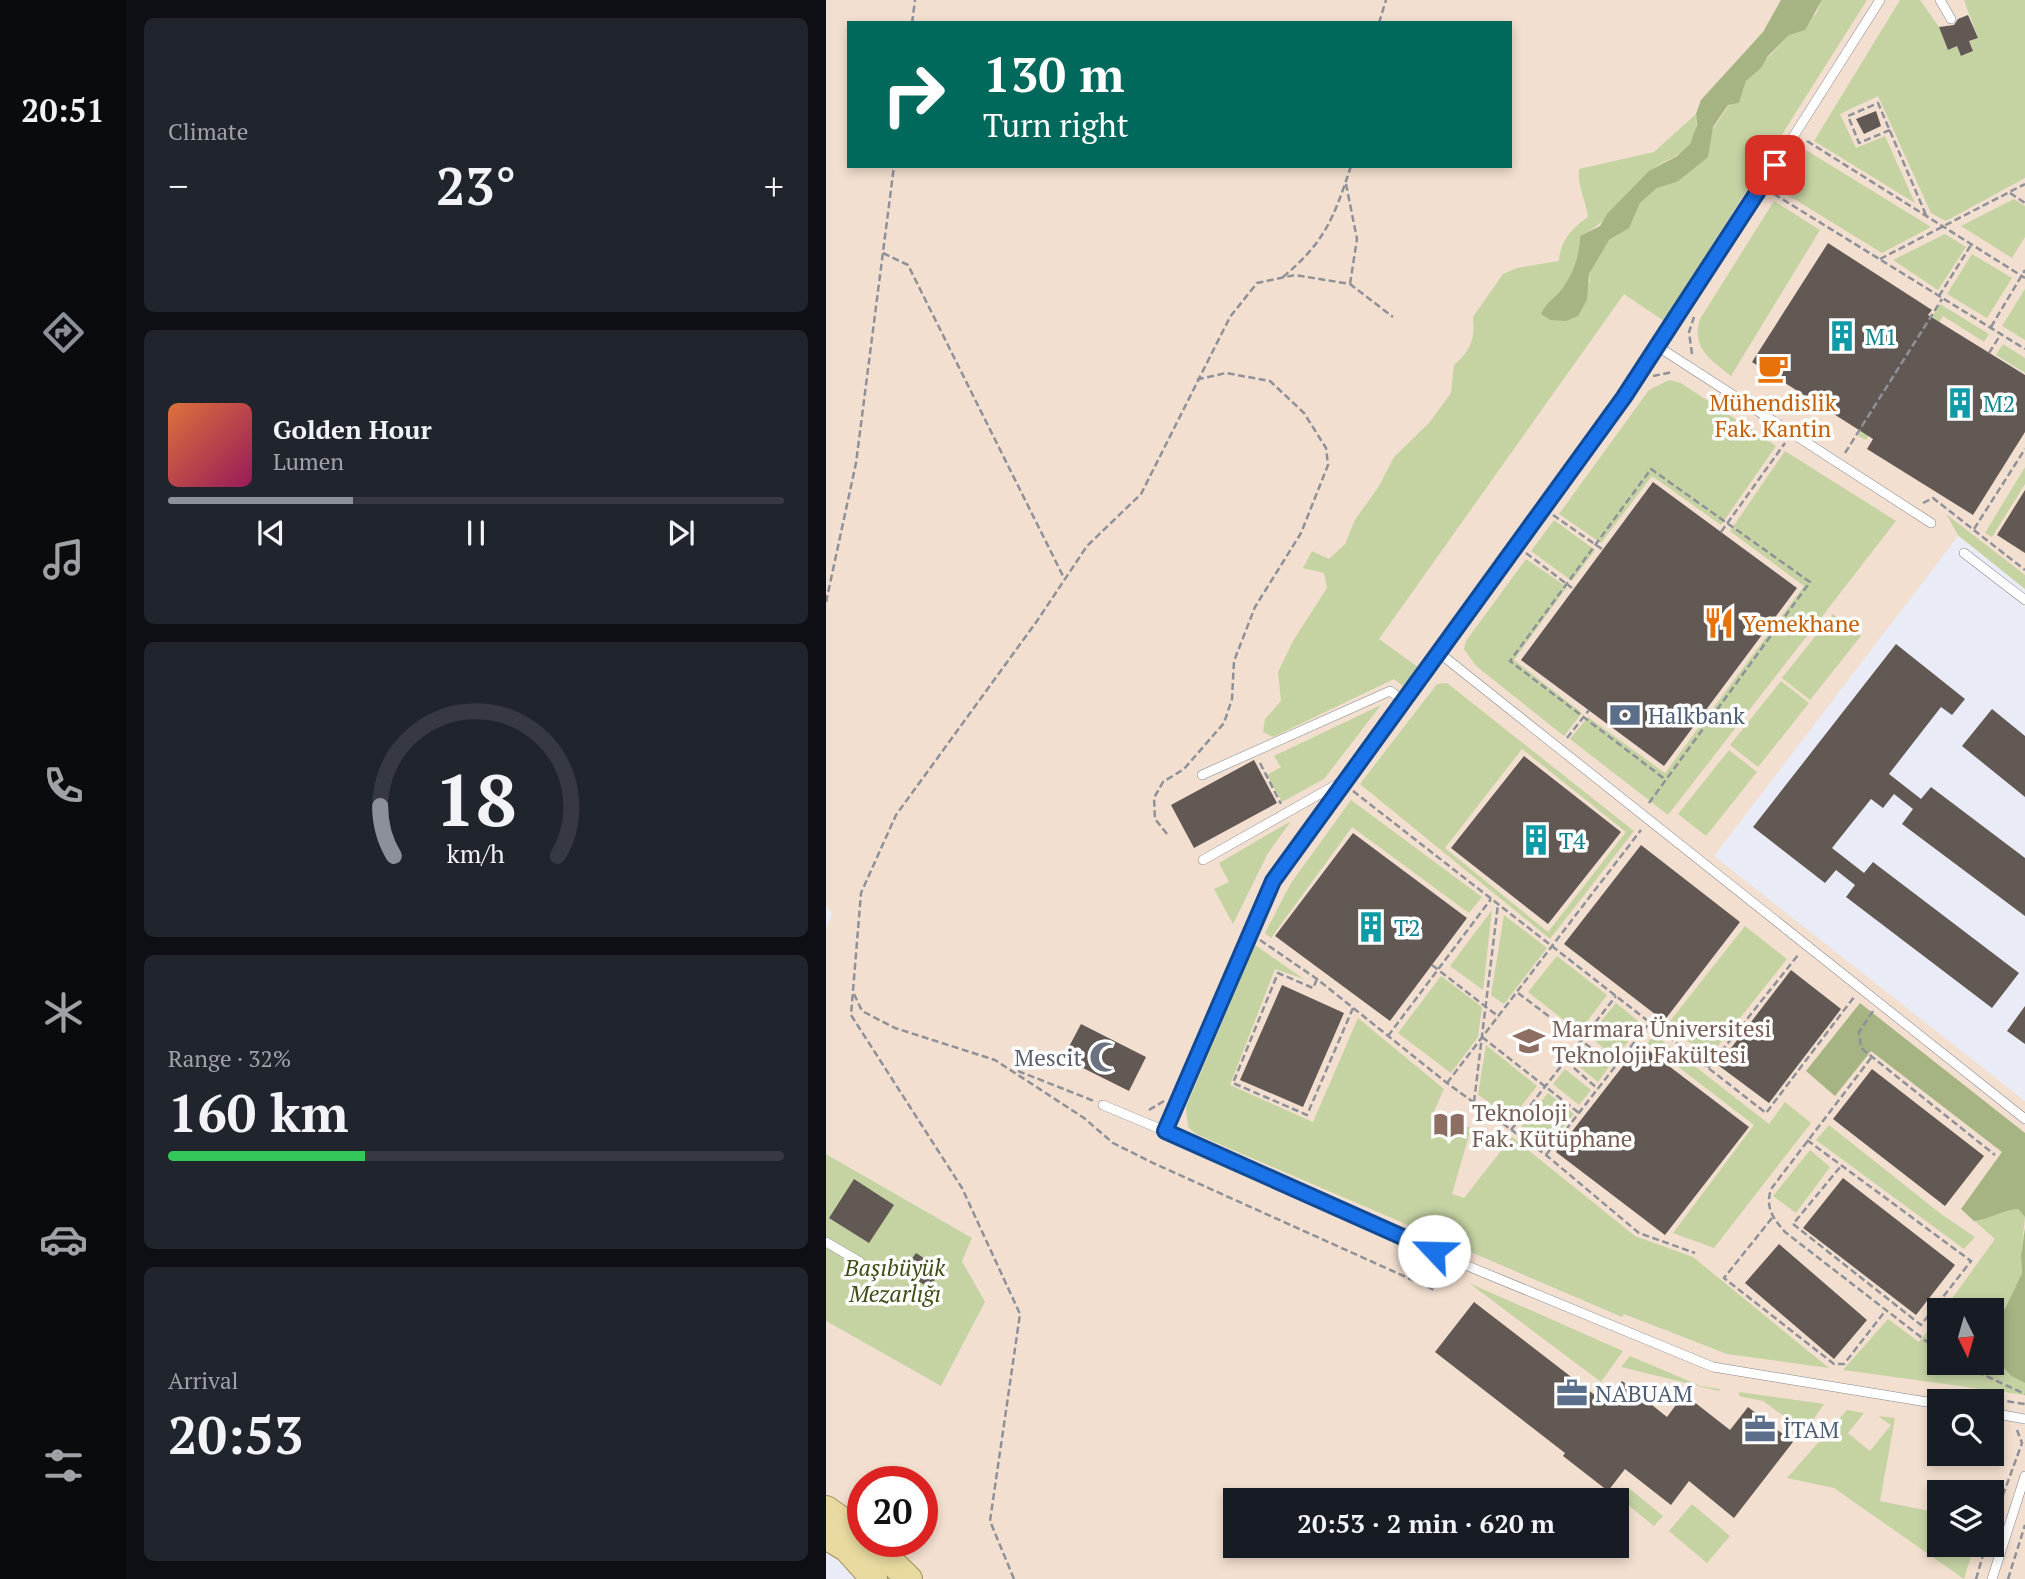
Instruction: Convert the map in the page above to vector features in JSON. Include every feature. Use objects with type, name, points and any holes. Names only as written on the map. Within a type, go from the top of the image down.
[{"type":"main road","points":[[826,1509],[847,1524]]},
{"type":"main road","points":[[826,1536],[847,1549],[874,1579]]},
{"type":"main road","points":[[886,1557],[909,1579]]},
{"type":"lane","points":[[1165,1131],[1249,932],[1278,873],[1347,785],[1403,700],[1624,397],[1696,290],[1880,0]]},
{"type":"lane","points":[[1940,0],[1951,19]]},
{"type":"lane","points":[[1657,346],[1931,523]]},
{"type":"lane","points":[[1964,553],[2025,600]]},
{"type":"lane","points":[[1438,652],[2025,1119]]},
{"type":"lane","points":[[1202,775],[1390,691],[1403,700]]},
{"type":"lane","points":[[1203,860],[1286,813],[1347,785]]},
{"type":"lane","points":[[1103,1105],[1458,1262],[1713,1367],[1927,1402]]},
{"type":"lane","points":[[826,1242],[860,1262]]},
{"type":"lane","points":[[2004,1415],[2025,1419]]},
{"type":"lane","points":[[1992,1579],[2025,1476]]},
{"type":"path","points":[[912,21],[915,0]]},
{"type":"path","points":[[1380,21],[1386,0]]},
{"type":"path","points":[[1890,130],[1859,143],[1848,116],[1878,103],[1890,130],[1928,217]]},
{"type":"path","points":[[1811,130],[1805,141],[2023,277]]},
{"type":"path","points":[[826,602],[856,463],[894,168]]},
{"type":"path","points":[[1282,277],[1309,256],[1333,220],[1351,168]]},
{"type":"path","points":[[1346,183],[1357,239],[1350,284]]},
{"type":"path","points":[[1880,259],[2025,184]]},
{"type":"path","points":[[1767,201],[1774,189]]},
{"type":"path","points":[[2009,192],[2025,203]]},
{"type":"path","points":[[1774,194],[2025,349]]},
{"type":"path","points":[[1845,453],[1972,245]]},
{"type":"path","points":[[883,253],[908,265],[1065,580]]},
{"type":"path","points":[[1990,327],[2025,270]]},
{"type":"path","points":[[1014,1579],[990,1521],[1020,1314],[962,1188],[851,1015],[861,893],[896,815],[1087,546],[1141,494],[1195,380],[1230,317],[1257,283],[1295,275],[1350,284],[1393,317]]},
{"type":"path","points":[[1695,360],[1689,345],[1689,332],[1700,307]]},
{"type":"path","points":[[1989,353],[2001,334]]},
{"type":"path","points":[[1167,834],[1154,820],[1154,798],[1163,782],[1184,769],[1224,723],[1232,699],[1234,661],[1255,607],[1301,533],[1328,465],[1326,448],[1304,413],[1270,381],[1226,373],[1195,380]]},
{"type":"path","points":[[1646,381],[1652,376],[1676,373]]},
{"type":"path","points":[[1721,532],[1785,443]]},
{"type":"path","points":[[1973,530],[2025,449]]},
{"type":"path","points":[[1838,453],[1850,460]]},
{"type":"path","points":[[1649,804],[1810,582],[1651,469],[1510,661],[1666,780]]},
{"type":"path","points":[[1913,499],[1924,504],[1933,498],[2025,570]]},
{"type":"path","points":[[1546,518],[1554,507]]},
{"type":"path","points":[[1553,514],[1602,550]]},
{"type":"path","points":[[1526,552],[1572,588]]},
{"type":"path","points":[[1566,740],[1589,710]]},
{"type":"path","points":[[1254,752],[1286,813]]},
{"type":"path","points":[[1347,785],[1766,1113],[1854,996]]},
{"type":"path","points":[[1637,820],[1648,828]]},
{"type":"path","points":[[1447,1083],[1642,829]]},
{"type":"path","points":[[1388,1036],[1491,898]]},
{"type":"path","points":[[1474,1102],[1498,904]]},
{"type":"path","points":[[1249,932],[1317,979],[1447,1083],[1546,1156],[1639,1233],[1695,1253]]},
{"type":"path","points":[[1708,1068],[1800,953]]},
{"type":"path","points":[[1432,965],[1486,1004],[1499,1017]]},
{"type":"path","points":[[1317,979],[1313,988],[1278,972],[1233,1083],[1307,1115],[1353,1009]]},
{"type":"path","points":[[852,991],[862,1011],[895,1028],[995,1059],[1084,1118],[1113,1143],[1437,1291]]},
{"type":"path","points":[[1518,993],[1615,1066]]},
{"type":"path","points":[[1511,1130],[1616,996]]},
{"type":"path","points":[[1879,1003],[1862,1023],[1859,1032],[1861,1048],[1995,1154]]},
{"type":"path","points":[[1546,1156],[1650,1022]]},
{"type":"path","points":[[1482,1037],[1579,1113]]},
{"type":"path","points":[[1871,1058],[1771,1189],[1767,1200],[1772,1217],[1785,1232],[1927,1342]]},
{"type":"path","points":[[1565,1061],[1598,1089]]},
{"type":"path","points":[[1010,1068],[1103,1105]]},
{"type":"path","points":[[1807,1140],[1971,1261],[1921,1325],[1793,1224],[1841,1166]]},
{"type":"path","points":[[1772,1217],[1724,1278],[1834,1364],[1844,1364],[1886,1310]]},
{"type":"path","points":[[1986,1376],[2025,1394]]},
{"type":"path","points":[[2004,1401],[2025,1404]]},
{"type":"path","points":[[2004,1492],[2022,1443],[2016,1427],[2008,1425]]},
{"type":"path","points":[[2008,1579],[2025,1525]]},
{"type":"path","points":[[1976,1579],[1982,1557]]},
{"type":"shaded area","points":[[826,0],[2025,0],[2025,589],[1958,536],[1714,856],[2025,1101],[2025,1579],[914,1579],[893,1557],[938,1557],[938,1466],[847,1466],[847,1515],[826,1499],[826,1321],[941,1386],[985,1302],[962,1261],[972,1238],[826,1154],[826,928],[832,915],[826,905]]},
{"type":"green space","points":[[1781,0],[1822,0],[1805,30],[1789,35],[1746,81],[1739,103],[1728,105],[1713,127],[1708,157],[1677,182],[1657,188],[1640,203],[1629,228],[1609,240],[1589,274],[1587,300],[1578,316],[1566,321],[1550,320],[1541,314],[1569,277],[1577,257],[1580,236],[1600,226],[1607,214],[1649,171],[1677,156],[1690,144],[1697,125],[1696,114],[1701,100],[1763,32]]},
{"type":"green space","points":[[1822,0],[1867,0],[1664,321],[1624,294],[1379,639],[1418,667],[1403,686],[1394,679],[1273,737],[1263,732],[1265,719],[1281,701],[1278,672],[1293,641],[1327,588],[1324,573],[1303,568],[1312,551],[1329,559],[1345,544],[1355,520],[1379,486],[1394,457],[1429,423],[1451,393],[1454,365],[1468,349],[1473,332],[1473,317],[1503,274],[1517,268],[1559,261],[1568,236],[1588,217],[1579,181],[1579,169],[1654,152],[1696,114],[1696,130],[1689,145],[1653,169],[1609,215],[1580,236],[1577,257],[1570,276],[1542,314],[1550,320],[1590,282],[1589,275],[1596,259],[1609,240],[1628,228],[1640,203],[1657,188],[1677,182],[1729,105],[1739,103],[1746,81],[1789,35],[1816,14]]},
{"type":"green space","points":[[1900,0],[1920,0],[1939,27],[1948,50],[1957,46],[1962,56],[1973,51],[1969,41],[1978,38],[1964,0],[2025,0],[2025,178],[1946,221],[1931,213],[1878,96],[1840,114],[1856,148],[1885,136],[1915,203],[1814,141]]},
{"type":"green space","points":[[1806,150],[1931,227],[1882,253],[1781,191]]},
{"type":"green space","points":[[2014,199],[2025,206],[2025,237],[2012,258],[1961,226]]},
{"type":"green space","points":[[1774,201],[1820,230],[1731,376],[1704,352],[1700,345],[1700,319]]},
{"type":"green space","points":[[1945,234],[1966,247],[1938,290],[1893,260]]},
{"type":"green space","points":[[1972,254],[2012,278],[1987,318],[1947,294]]},
{"type":"green space","points":[[2025,289],[2025,340],[2002,326]]},
{"type":"green space","points":[[1940,304],[1989,334],[1984,342],[1943,316],[1866,440],[1858,436]]},
{"type":"green space","points":[[2003,344],[2025,358],[2025,373],[1996,355]]},
{"type":"green space","points":[[1669,380],[1681,383],[1776,446],[1721,525],[1652,476],[1601,543],[1559,514],[1649,390]]},
{"type":"green space","points":[[1785,451],[1896,521],[1668,815],[1570,739],[1588,717],[1665,773],[1804,586],[1730,531]]},
{"type":"green space","points":[[2025,467],[2025,484],[1992,537],[1985,533]]},
{"type":"green space","points":[[1946,514],[2025,575],[2025,589],[1958,535]]},
{"type":"green space","points":[[1554,520],[1595,550],[1572,581],[1531,551]]},
{"type":"green space","points":[[1526,559],[1567,587],[1514,660],[1582,713],[1564,736],[1476,666],[1464,649],[1466,641]]},
{"type":"green space","points":[[1833,614],[1861,636],[1810,700],[1782,678]]},
{"type":"green space","points":[[1781,681],[1809,703],[1758,767],[1730,745]]},
{"type":"green space","points":[[1447,683],[1634,831],[1550,939],[1360,784],[1437,684]],"holes":[[[1522,749],[1626,832],[1548,932],[1445,848]]]},
{"type":"green space","points":[[1381,705],[1324,779],[1282,802],[1267,775],[1281,767],[1274,756]]},
{"type":"green space","points":[[1729,750],[1757,772],[1706,836],[1678,814]]},
{"type":"green space","points":[[1351,800],[1482,897],[1469,913],[1352,827],[1271,938],[1265,933],[1291,883]]},
{"type":"green space","points":[[1291,821],[1268,853],[1233,924],[1214,889],[1229,882],[1219,863]]},
{"type":"green space","points":[[1492,910],[1483,990],[1450,966]]},
{"type":"green space","points":[[1504,915],[1547,948],[1504,1004],[1491,995]]},
{"type":"green space","points":[[1745,926],[1787,959],[1709,1057],[1667,1025]]},
{"type":"green space","points":[[1255,945],[1304,979],[1275,969],[1230,1085],[1313,1122],[1358,1018],[1444,1089],[1433,1113],[1471,1128],[1452,1194],[1464,1198],[1512,1137],[1635,1236],[1693,1257],[1829,1368],[1727,1354],[1624,1314],[1622,1317],[1196,1134],[1188,1127],[1186,1107]]},
{"type":"green space","points":[[1557,956],[1607,995],[1579,1032],[1528,992]]},
{"type":"green space","points":[[1441,976],[1482,1007],[1478,1037],[1451,1073],[1398,1033]]},
{"type":"green space","points":[[1616,1003],[1642,1024],[1615,1058],[1589,1036]]},
{"type":"green space","points":[[1860,1003],[2025,1133],[2025,1217],[2018,1209],[1974,1221],[1961,1209],[2002,1152],[1871,1051],[1835,1096],[1806,1071]]},
{"type":"green space","points":[[1655,1035],[1769,1124],[1785,1102],[1811,1123],[1714,1248],[1673,1233],[1754,1125],[1647,1043]]},
{"type":"green space","points":[[1486,1045],[1537,1086],[1512,1118],[1478,1095]]},
{"type":"green space","points":[[1583,1047],[1609,1067],[1598,1082],[1572,1061]]},
{"type":"green space","points":[[1565,1069],[1591,1090],[1579,1105],[1553,1084]]},
{"type":"green space","points":[[1548,1093],[1574,1114],[1547,1147],[1521,1126]]},
{"type":"green space","points":[[1829,1125],[1941,1214],[1975,1237],[1964,1249],[1816,1140]]},
{"type":"green space","points":[[1810,1150],[1830,1167],[1796,1213],[1773,1196]]},
{"type":"green space","name":"Başıbüyük Mezarlığı","points":[[826,1154],[972,1238],[962,1261],[985,1302],[941,1386],[826,1321]]},
{"type":"green space","points":[[2018,1209],[2025,1217],[2022,1273],[2005,1309],[2004,1298],[1952,1298],[1995,1239],[1975,1221]]},
{"type":"green space","points":[[2025,1228],[2025,1383],[2011,1376],[2004,1368],[2004,1309],[2022,1273],[2021,1255]]},
{"type":"green space","points":[[1469,1283],[1623,1351],[1601,1382]]},
{"type":"green space","points":[[1888,1319],[1919,1342],[1927,1332],[1927,1376],[2004,1376],[2004,1368],[2011,1376],[2025,1383],[2025,1395],[2004,1392],[2004,1389],[1981,1389],[1843,1370]]},
{"type":"green space","points":[[1630,1356],[1701,1386],[1720,1389],[1719,1391],[1621,1367]]},
{"type":"green space","points":[[1739,1392],[1824,1404],[1805,1432],[1763,1401],[1739,1396]]},
{"type":"green space","points":[[1847,1410],[1864,1413],[1848,1433],[1870,1451],[1891,1425],[1878,1416],[1895,1418],[1880,1501],[1927,1511],[1927,1553],[1834,1488],[1787,1478]]},
{"type":"green space","points":[[1629,1490],[1663,1516],[1654,1526],[1629,1506]]},
{"type":"green space","points":[[1692,1504],[1730,1536],[1707,1563],[1669,1531]]},
{"type":"green space","points":[[1933,1557],[1971,1557],[1964,1579]]},
{"type":"building","points":[[1968,15],[1978,38],[1969,41],[1973,51],[1961,56],[1957,46],[1948,50],[1939,27],[1954,25],[1958,19]]},
{"type":"building","points":[[1876,111],[1881,126],[1864,134],[1856,119]]},
{"type":"building","points":[[1828,243],[1932,310],[1928,315],[2025,375],[2025,432],[1973,515],[1867,449],[1873,439],[1752,362]]},
{"type":"building","name":"Yemekhane","points":[[1653,482],[1797,588],[1664,766],[1521,660]]},
{"type":"building","points":[[2025,490],[2025,553],[1997,535]]},
{"type":"building","points":[[1896,644],[1965,699],[1952,715],[1941,707],[1889,774],[1921,799],[1931,787],[2025,858],[2025,916],[1902,824],[1913,809],[1894,794],[1883,808],[1871,799],[1832,848],[1864,873],[1873,862],[2019,973],[1992,1008],[1846,897],[1855,885],[1836,870],[1825,883],[1753,827]]},
{"type":"building","points":[[1992,709],[2025,736],[2025,797],[1962,746]]},
{"type":"building","name":"T4","points":[[1524,756],[1621,832],[1548,924],[1451,848]]},
{"type":"building","points":[[1254,760],[1277,803],[1194,848],[1171,805]]},
{"type":"building","name":"T2","points":[[1353,833],[1467,918],[1390,1021],[1275,936]]},
{"type":"building","points":[[1641,845],[1740,922],[1664,1021],[1564,944]]},
{"type":"building","points":[[1791,970],[1841,1009],[1769,1103],[1718,1065]]},
{"type":"building","points":[[1282,985],[1344,1013],[1303,1107],[1240,1080]]},
{"type":"building","points":[[2025,1006],[2025,1044],[2007,1031]]},
{"type":"building","name":"Mescit","points":[[1081,1024],[1146,1057],[1129,1091],[1063,1058]]},
{"type":"building","points":[[1640,1044],[1749,1127],[1665,1235],[1556,1152]]},
{"type":"building","points":[[1872,1069],[1984,1156],[1945,1206],[1833,1119]]},
{"type":"building","points":[[1843,1178],[1955,1265],[1916,1315],[1803,1228]]},
{"type":"building","points":[[854,1179],[894,1205],[869,1243],[829,1218]]},
{"type":"building","points":[[1779,1244],[1867,1320],[1834,1359],[1745,1283]]},
{"type":"building","points":[[916,1253],[942,1270],[929,1288],[903,1271]]},
{"type":"building","points":[[1474,1302],[1605,1403],[1622,1381],[1667,1417],[1684,1394],[1730,1430],[1748,1407],[1793,1442],[1734,1518],[1689,1481],[1671,1505],[1625,1469],[1610,1488],[1604,1488],[1563,1456],[1565,1453],[1435,1352]]},
{"type":"place","name":"M1","points":[[1842,336]]},
{"type":"place","name":"Mühendislik Fak. Kantin","points":[[1773,368]]},
{"type":"place","name":"M2","points":[[1960,403]]},
{"type":"place","name":"Yemekhane","points":[[1719,623]]},
{"type":"place","name":"Halkbank","points":[[1625,715]]},
{"type":"place","name":"T4","points":[[1536,840]]},
{"type":"place","name":"T2","points":[[1371,927]]},
{"type":"place","name":"Marmara Üniversitesi Teknoloji Fakültesi","points":[[1529,1041]]},
{"type":"place","name":"Mescit","points":[[1105,1057]]},
{"type":"place","name":"Teknoloji Fak. Kütüphane","points":[[1449,1125]]},
{"type":"place","name":"NABUAM","points":[[1572,1393]]},
{"type":"place","name":"İTAM","points":[[1760,1429]]},
{"type":"route","points":[[1434,1251],[1165,1131],[1260,905],[1288,857],[1624,397],[1775,165]]}]
